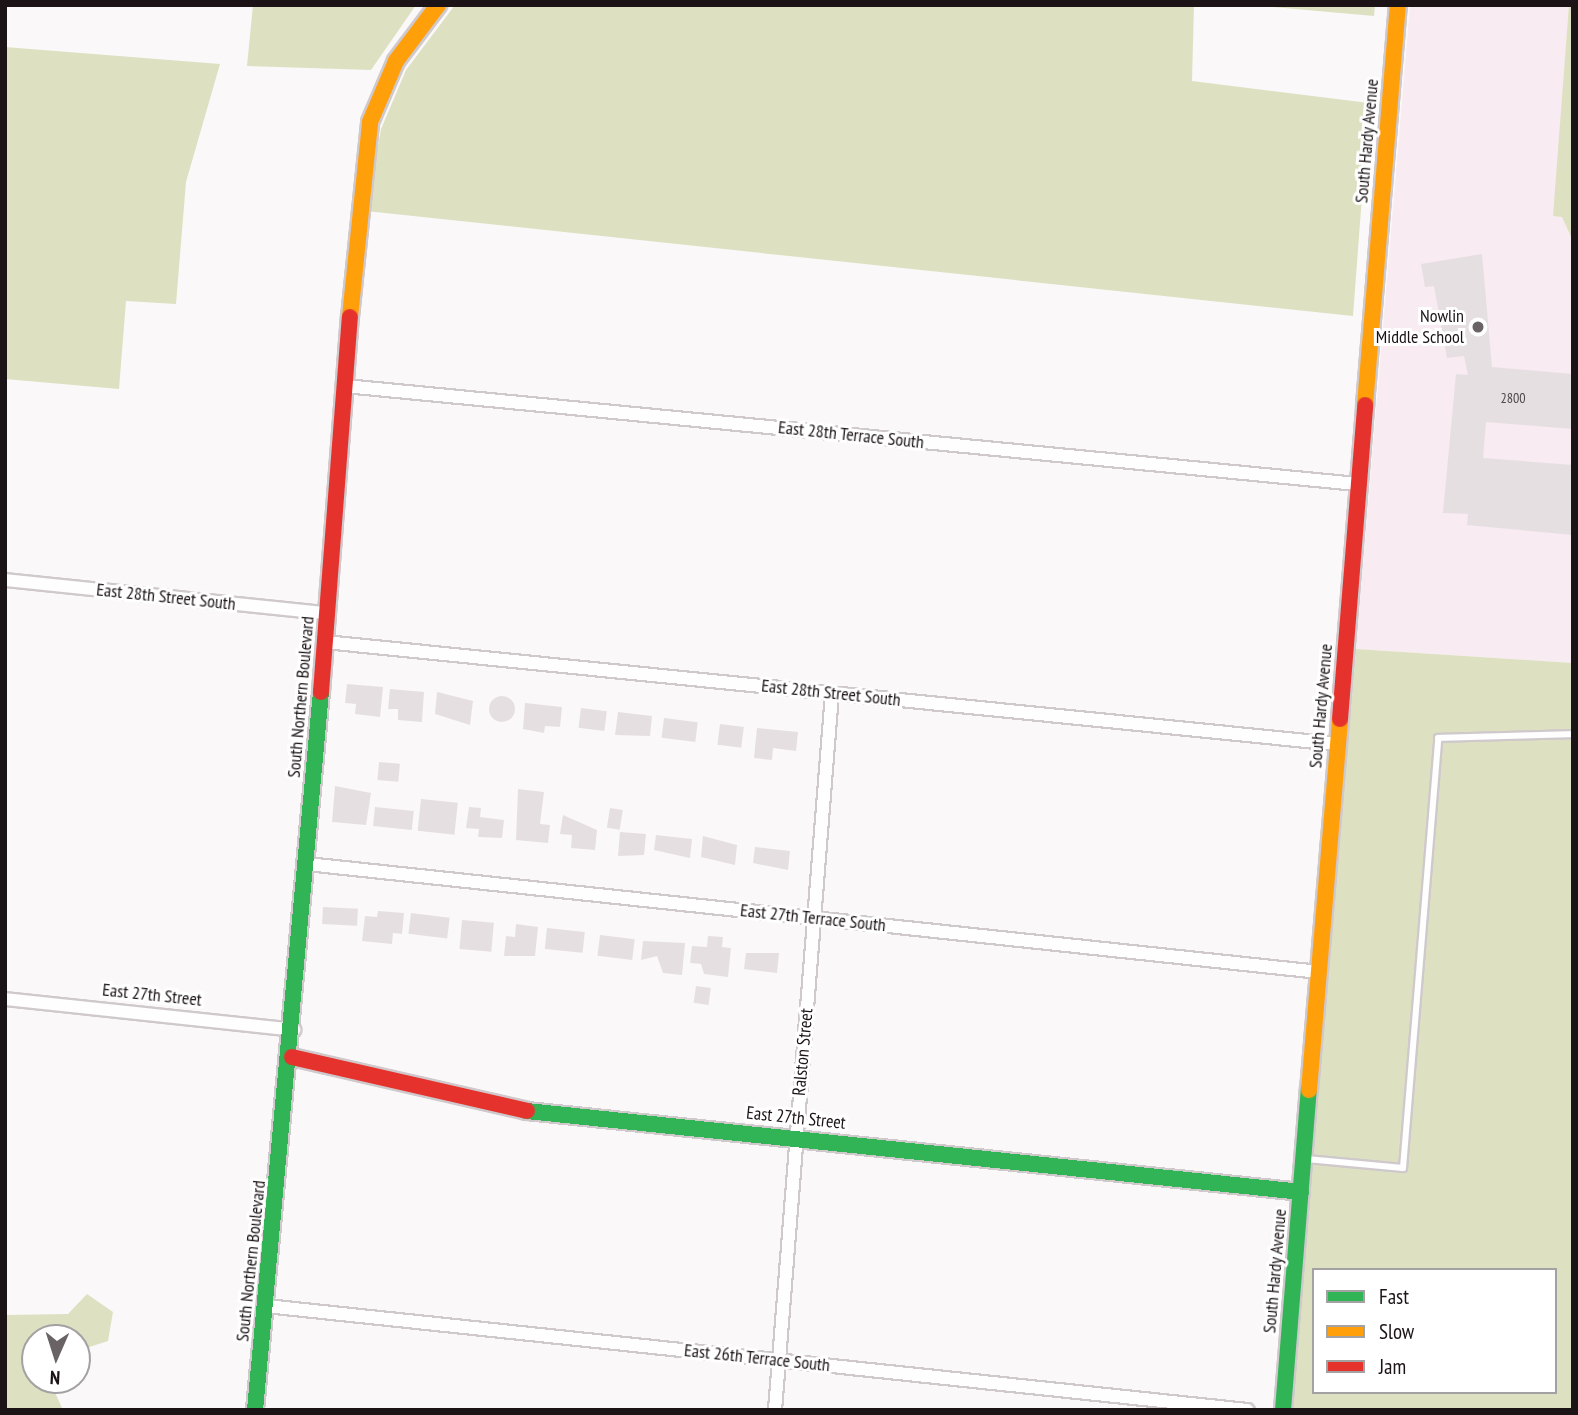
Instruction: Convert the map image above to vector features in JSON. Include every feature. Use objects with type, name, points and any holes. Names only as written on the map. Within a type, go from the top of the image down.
[{"type":"street","name":"South Northern Boulevard","points":[[256,1410],[292,1057],[345,386],[370,122],[396,61],[438,5]]},
{"type":"street","name":"South Hardy Avenue","points":[[1283,1410],[1398,5]]},
{"type":"street","name":"East 28th Terrace South","points":[[345,386],[1357,484]]},
{"type":"street","name":"East 28th Street South","points":[[5,580],[327,613]]},
{"type":"street","name":"East 28th Street South","points":[[325,642],[1337,744]]},
{"type":"street","name":"Ralston Street","points":[[775,1410],[832,693]]},
{"type":"street","name":"East 27th Terrace South","points":[[307,864],[1319,972]]},
{"type":"street","name":"East 27th Street","points":[[5,999],[294,1030]]},
{"type":"street","name":"East 27th Street","points":[[292,1057],[522,1110],[1301,1192]]},
{"type":"street","name":"East 26th Terrace South","points":[[266,1306],[1248,1410]]},
{"type":"lane","points":[[1304,1159],[1403,1168],[1438,738],[1573,734]]},
{"type":"shaded area","name":"Nowlin Middle School","points":[[1410,5],[1573,5],[1573,663],[1356,649]]},
{"type":"green space","points":[[253,5],[416,5],[371,70],[247,66]]},
{"type":"green space","points":[[455,5],[1194,5],[1192,81],[1369,103],[1353,316],[366,211],[381,129],[406,70]]},
{"type":"green space","points":[[1251,5],[1375,5],[1374,16]]},
{"type":"green space","points":[[1569,5],[1573,5],[1573,241],[1562,217],[1553,216]]},
{"type":"green space","points":[[5,47],[220,64],[186,182],[176,304],[126,301],[119,389],[5,379]]},
{"type":"green space","points":[[1356,649],[1573,663],[1573,1410],[1292,1410]]},
{"type":"green space","points":[[87,1294],[113,1312],[108,1341],[91,1346],[91,1324],[21,1324],[21,1394],[56,1394],[63,1410],[5,1410],[5,1315],[68,1314]]},
{"type":"building","name":"Nowlin Middle School","points":[[1482,254],[1492,367],[1573,374],[1573,429],[1486,422],[1483,458],[1573,465],[1573,535],[1467,525],[1468,514],[1443,513],[1456,374],[1468,375],[1464,356],[1447,358],[1434,286],[1425,287],[1421,264]]},
{"type":"building","points":[[347,684],[383,687],[380,717],[355,714],[356,704],[345,703]]},
{"type":"building","points":[[390,689],[424,692],[422,722],[398,720],[398,709],[388,709]]},
{"type":"building","points":[[437,692],[473,701],[470,725],[435,714]]},
{"type":"building","points":[[502,696],[511,700],[515,709],[511,718],[502,722],[493,718],[489,709],[493,700]]},
{"type":"building","points":[[525,703],[562,707],[560,727],[545,726],[544,733],[523,729]]},
{"type":"building","points":[[581,708],[607,711],[604,731],[579,728]]},
{"type":"building","points":[[618,712],[652,716],[650,736],[615,735]]},
{"type":"building","points":[[664,718],[698,722],[695,742],[662,738]]},
{"type":"building","points":[[720,724],[744,727],[741,748],[717,745]]},
{"type":"building","points":[[757,728],[798,732],[796,751],[773,748],[772,760],[754,758]]},
{"type":"building","points":[[379,762],[400,764],[398,782],[377,780]]},
{"type":"building","points":[[335,786],[371,793],[366,825],[332,822]]},
{"type":"building","points":[[518,789],[544,792],[540,824],[550,825],[548,843],[516,840]]},
{"type":"building","points":[[421,799],[458,803],[454,835],[418,831]]},
{"type":"building","points":[[375,807],[414,811],[412,830],[373,826]]},
{"type":"building","points":[[469,807],[481,808],[480,817],[504,820],[502,838],[478,837],[479,829],[466,828]]},
{"type":"building","points":[[610,808],[623,810],[620,830],[607,828]]},
{"type":"building","points":[[563,815],[597,830],[595,850],[571,848],[572,835],[560,834]]},
{"type":"building","points":[[620,832],[646,834],[644,855],[618,856]]},
{"type":"building","points":[[656,835],[692,839],[690,858],[654,850]]},
{"type":"building","points":[[703,836],[737,845],[735,865],[701,857]]},
{"type":"building","points":[[755,847],[790,851],[788,870],[753,863]]},
{"type":"building","points":[[323,907],[358,909],[357,926],[322,924]]},
{"type":"building","points":[[378,911],[404,913],[402,934],[393,933],[392,944],[362,941],[365,916],[377,917]]},
{"type":"building","points":[[411,913],[450,918],[447,939],[408,934]]},
{"type":"building","points":[[462,920],[494,923],[491,952],[459,949]]},
{"type":"building","points":[[516,924],[538,927],[535,956],[504,956],[506,936],[515,937]]},
{"type":"building","points":[[547,928],[585,932],[583,953],[545,949]]},
{"type":"building","points":[[600,935],[635,939],[632,960],[597,956]]},
{"type":"building","points":[[708,936],[723,937],[722,947],[731,948],[728,977],[704,974],[701,964],[690,963],[692,946],[707,947]]},
{"type":"building","points":[[643,941],[685,943],[682,975],[663,973],[657,956],[641,960]]},
{"type":"building","points":[[746,953],[779,953],[777,973],[744,969]]},
{"type":"building","points":[[696,986],[711,988],[708,1005],[694,1003]]},
{"type":"traffic: fast","points":[[255,1410],[321,692]]},
{"type":"traffic: fast","points":[[1283,1410],[1309,1090]]},
{"type":"traffic: fast","points":[[527,1111],[1301,1192]]},
{"type":"traffic: slow","points":[[350,317],[370,122],[396,61],[438,5]]},
{"type":"traffic: slow","points":[[1365,405],[1398,5]]},
{"type":"traffic: slow","points":[[1309,1090],[1340,719]]},
{"type":"traffic: jam","points":[[321,692],[350,317]]},
{"type":"traffic: jam","points":[[1340,719],[1365,405]]},
{"type":"traffic: jam","points":[[292,1057],[527,1111]]},
{"type":"place","name":"Nowlin Middle School","points":[[1478,327]]}]
